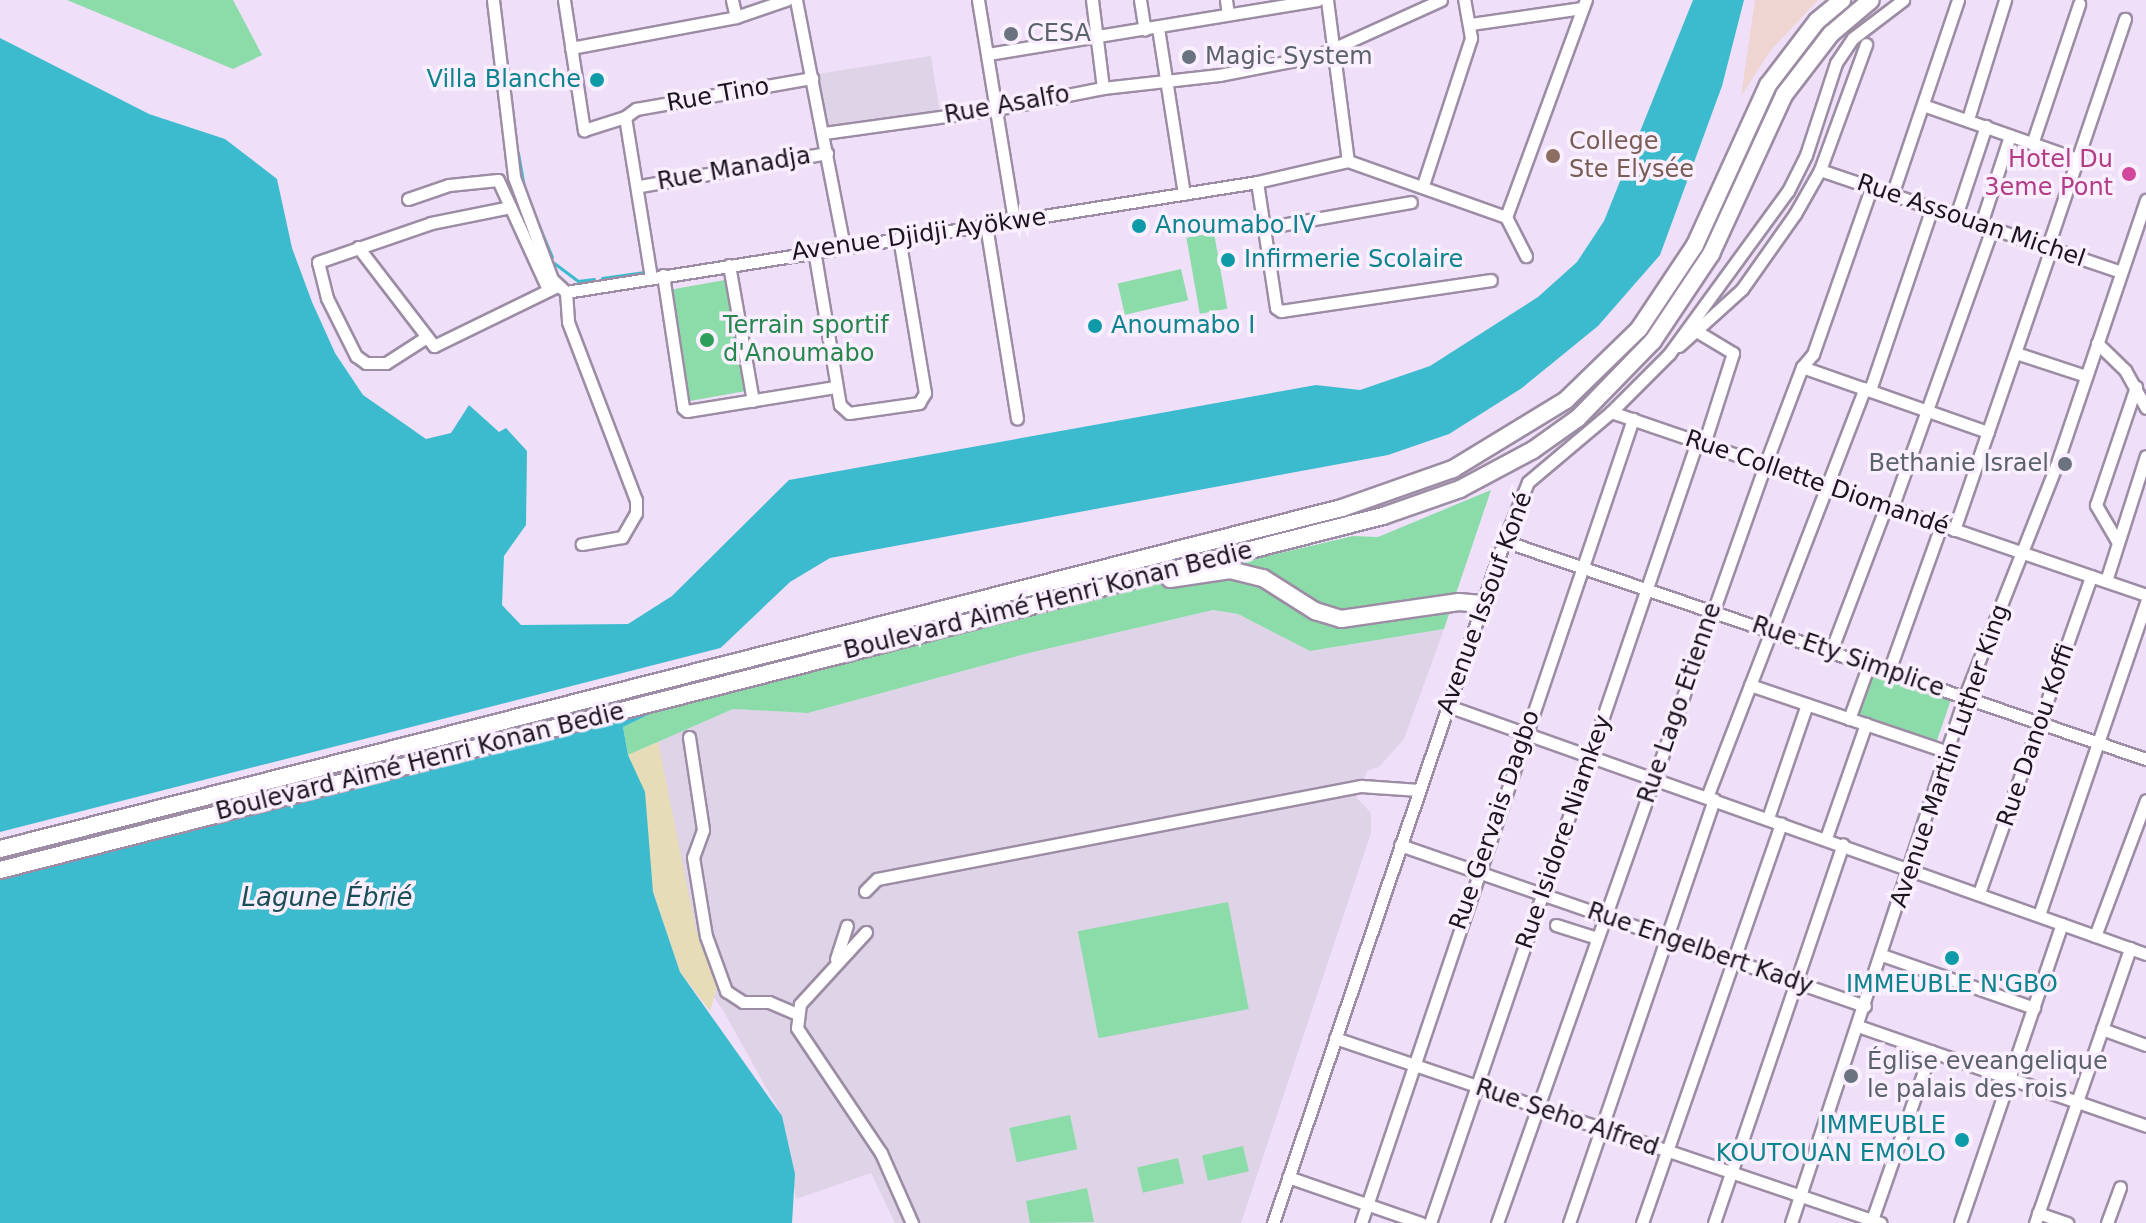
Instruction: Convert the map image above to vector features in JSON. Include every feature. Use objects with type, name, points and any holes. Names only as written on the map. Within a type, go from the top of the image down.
[{"type":"highway","points":[[1801,40],[1807,21],[1826,0]]},
{"type":"highway","name":"Boulevard Aimé Henri Konan Bedie","points":[[0,849],[1354,505],[1440,475],[1521,432],[1590,380],[1659,302],[1695,245],[1753,112],[1801,40],[1842,0]]},
{"type":"highway","name":"Boulevard Aimé Henri Konan Bedie","points":[[0,870],[1411,508],[1496,471],[1578,418],[1681,304],[1711,254],[1784,95],[1831,34],[1871,0]]},
{"type":"highway","points":[[1087,590],[1230,570],[1263,578],[1315,611],[1341,619],[1459,602],[1482,604]]},
{"type":"street","points":[[493,0],[514,177],[636,500],[636,513],[622,537],[582,544]]},
{"type":"street","points":[[564,0],[571,48],[736,17],[786,0]]},
{"type":"street","points":[[732,0],[736,17]]},
{"type":"street","points":[[796,0],[844,246]]},
{"type":"street","points":[[978,0],[1014,221]]},
{"type":"street","name":"Rue Asalfo","points":[[824,133],[996,109],[1103,88],[1092,0]]},
{"type":"street","points":[[1140,0],[1145,30]]},
{"type":"street","points":[[1226,0],[1228,14]]},
{"type":"street","points":[[988,54],[1318,0]]},
{"type":"street","points":[[1327,0],[1337,48],[1334,67],[1348,161],[1423,185],[1506,217],[1526,256]]},
{"type":"street","points":[[1103,88],[1219,75],[1337,48],[1441,0]]},
{"type":"street","points":[[1423,185],[1465,67],[1471,24],[1464,0]]},
{"type":"street","name":"Avenue Issouf Koné","points":[[1273,1223],[1482,604],[1528,482],[1611,412],[1669,354],[1788,191],[1806,155],[1836,63],[1853,38],[1903,0]]},
{"type":"street","points":[[1892,195],[1958,0]]},
{"type":"street","points":[[1968,119],[2005,0]]},
{"type":"street","points":[[1471,24],[1584,4]]},
{"type":"street","points":[[1506,217],[1584,4]]},
{"type":"street","points":[[2032,144],[2079,4]]},
{"type":"street","points":[[1954,530],[2016,353],[2125,19]]},
{"type":"street","points":[[1158,28],[1184,194]]},
{"type":"street","points":[[1669,354],[1698,332],[1770,251],[1820,170],[1866,44]]},
{"type":"street","name":"Rue Tino","points":[[571,48],[584,130],[625,117],[636,109],[812,78]]},
{"type":"street","points":[[1923,105],[2077,159]]},
{"type":"street","points":[[625,117],[683,408],[693,411],[835,387]]},
{"type":"street","points":[[1956,216],[1986,126]]},
{"type":"street","points":[[1831,651],[1928,410],[1986,227],[2010,136]]},
{"type":"street","name":"Rue Manadja","points":[[640,186],[827,153]]},
{"type":"street","name":"Avenue Djidji Ayökwe","points":[[557,289],[1184,194],[1257,182],[1348,161]]},
{"type":"street","name":"Rue Assouan Michel","points":[[1820,170],[2121,272]]},
{"type":"street","points":[[408,199],[449,185],[500,182],[510,207],[557,289]]},
{"type":"street","points":[[1257,182],[1276,308],[1281,311],[1491,280]]},
{"type":"street","name":"Rue Lago Etienne","points":[[1497,1223],[1765,465],[1802,367],[1813,354],[1871,188]]},
{"type":"street","name":"Avenue Martin Luther King","points":[[1791,1223],[1912,867],[1965,696],[2021,555],[2121,272],[2143,219],[2146,200]]},
{"type":"street","points":[[1264,228],[1411,202]]},
{"type":"street","points":[[425,338],[386,363],[373,365],[356,356],[327,298],[318,262],[431,223],[510,207]]},
{"type":"street","points":[[1569,1223],[1769,630],[1776,626],[1825,486],[1833,480],[1932,208]]},
{"type":"street","points":[[986,225],[1017,419]]},
{"type":"street","points":[[814,250],[835,387],[840,405],[849,413],[925,400],[899,238]]},
{"type":"street","points":[[358,247],[425,338],[440,345],[557,289]]},
{"type":"street","points":[[729,265],[753,401]]},
{"type":"street","name":"Rue Isidore Niamkey","points":[[1430,1223],[1647,589],[1733,353],[1698,332]]},
{"type":"street","points":[[2097,343],[2114,355],[2146,408]]},
{"type":"street","points":[[2016,353],[2086,376]]},
{"type":"street","points":[[1802,367],[1988,432]]},
{"type":"street","points":[[2117,541],[2096,505],[2136,387]]},
{"type":"street","name":"Rue Collette Diomandé","points":[[1611,412],[2021,555],[2146,595]]},
{"type":"street","name":"Rue Gervais Dagbo","points":[[1361,1223],[1580,567],[1633,419]]},
{"type":"street","points":[[2106,581],[2146,456]]},
{"type":"street","points":[[1889,671],[1941,526]]},
{"type":"street","name":"Rue Ety Simplice","points":[[1504,541],[2146,759]]},
{"type":"street","name":"Rue Danou Koffi","points":[[1979,893],[2091,576]]},
{"type":"street","points":[[2039,915],[2146,602]]},
{"type":"street","points":[[1849,719],[1869,664]]},
{"type":"street","points":[[1750,685],[1948,752]]},
{"type":"street","points":[[1768,818],[1807,704]]},
{"type":"street","points":[[1448,706],[1912,867],[2146,954]]},
{"type":"street","points":[[1826,838],[1866,724]]},
{"type":"street","points":[[689,737],[703,830],[693,857],[706,936],[726,991],[743,1002],[769,1002],[797,1014]]},
{"type":"street","points":[[865,891],[877,879],[1361,786],[1419,790]]},
{"type":"street","points":[[2095,936],[2146,800]]},
{"type":"street","points":[[1642,1223],[1781,823]]},
{"type":"street","points":[[1714,1223],[1843,844]]},
{"type":"street","name":"Rue Engelbert Kady","points":[[1400,845],[1865,1006]]},
{"type":"street","points":[[1960,1223],[2062,924]]},
{"type":"street","points":[[1556,925],[1597,938]]},
{"type":"street","points":[[836,959],[847,926]]},
{"type":"street","points":[[797,1014],[836,959],[866,932]]},
{"type":"street","points":[[2067,1223],[2037,1218],[2130,948]]},
{"type":"street","points":[[1882,955],[2034,1008]]},
{"type":"street","points":[[797,1014],[806,1046],[881,1153],[912,1223]]},
{"type":"street","points":[[1858,1026],[2146,1126]]},
{"type":"street","points":[[2102,1029],[2146,1045]]},
{"type":"street","name":"Rue Seho Alfred","points":[[1335,1038],[1600,1131],[1877,1222]]},
{"type":"street","points":[[1877,1222],[1931,1051]]},
{"type":"street","points":[[1288,1177],[1421,1223]]},
{"type":"street","points":[[2107,1223],[2120,1187]]},
{"type":"shaded area","points":[[1755,0],[1818,0],[1771,50],[1741,96]]},
{"type":"shaded area","points":[[931,56],[940,110],[827,128],[818,74]]},
{"type":"shaded area","points":[[1213,610],[1238,614],[1310,651],[1444,629],[1404,739],[1379,767],[1367,771],[1356,797],[1371,813],[1371,833],[1241,1223],[895,1223],[871,1173],[796,1199],[782,1116],[724,1012],[669,933],[628,755],[733,709],[808,713],[1025,654]]},
{"type":"green space","points":[[67,0],[233,0],[262,55],[233,69]]},
{"type":"green space","points":[[1214,233],[1227,309],[1200,314],[1186,238]]},
{"type":"green space","points":[[1181,269],[1188,300],[1125,315],[1118,284]]},
{"type":"green space","name":"Terrain sportif d'Anoumabo","points":[[725,280],[745,391],[688,401],[669,290]]},
{"type":"green space","points":[[1491,490],[1444,629],[1310,651],[1238,614],[1213,610],[1025,654],[808,713],[733,709],[628,755],[623,727],[658,710],[1089,598],[1353,536],[1378,537]]},
{"type":"green space","points":[[1872,671],[1951,698],[1936,744],[1856,716]]},
{"type":"green space","points":[[1228,902],[1249,1009],[1099,1038],[1078,931]]},
{"type":"green space","points":[[1070,1115],[1077,1149],[1017,1162],[1009,1128]]},
{"type":"green space","points":[[1243,1146],[1249,1171],[1208,1181],[1202,1155]]},
{"type":"green space","points":[[1178,1158],[1184,1183],[1143,1193],[1137,1167]]},
{"type":"green space","points":[[1087,1188],[1094,1222],[1030,1223],[1026,1201]]},
{"type":"sand","points":[[658,742],[696,930],[718,984],[710,1011],[680,972],[653,892],[628,755]]},
{"type":"water","name":"Lagune Ébrié","points":[[1693,0],[1744,0],[1722,86],[1660,255],[1598,326],[1522,388],[1449,434],[1388,455],[830,558],[790,582],[652,713],[623,727],[628,755],[645,792],[653,892],[680,972],[782,1116],[795,1174],[792,1223],[0,1223],[0,38],[149,114],[225,139],[277,179],[292,248],[312,302],[335,353],[363,395],[426,439],[451,433],[469,405],[499,432],[506,428],[527,451],[526,525],[504,556],[502,605],[521,625],[628,624],[672,596],[789,480],[1316,385],[1360,390],[1430,366],[1538,297],[1577,262],[1604,221]]},
{"type":"pier","points":[[736,644],[662,709],[0,879],[0,832]]},
{"type":"waterway","points":[[518,153],[525,192]]},
{"type":"waterway","points":[[531,207],[552,257]]},
{"type":"waterway","points":[[554,263],[578,281],[594,279]]},
{"type":"waterway","points":[[602,278],[645,272]]},
{"type":"place","name":"CESA","points":[[1011,34]]},
{"type":"place","name":"Magic System","points":[[1189,57]]},
{"type":"place","name":"Villa Blanche","points":[[597,80]]},
{"type":"place","name":"College Ste Elysée","points":[[1553,156]]},
{"type":"place","name":"Hotel Du 3eme Pont","points":[[2129,174]]},
{"type":"place","name":"Anoumabo IV","points":[[1139,226]]},
{"type":"place","name":"Infirmerie Scolaire","points":[[1228,260]]},
{"type":"place","name":"Anoumabo I","points":[[1095,326]]},
{"type":"place","name":"Terrain sportif d'Anoumabo","points":[[707,340]]},
{"type":"place","name":"Bethanie Israel","points":[[2065,464]]},
{"type":"place","name":"IMMEUBLE N'GBO","points":[[1952,958]]},
{"type":"place","name":"Église eveangelique le palais des rois","points":[[1851,1076]]},
{"type":"place","name":"IMMEUBLE KOUTOUAN EMOLO","points":[[1962,1140]]}]
